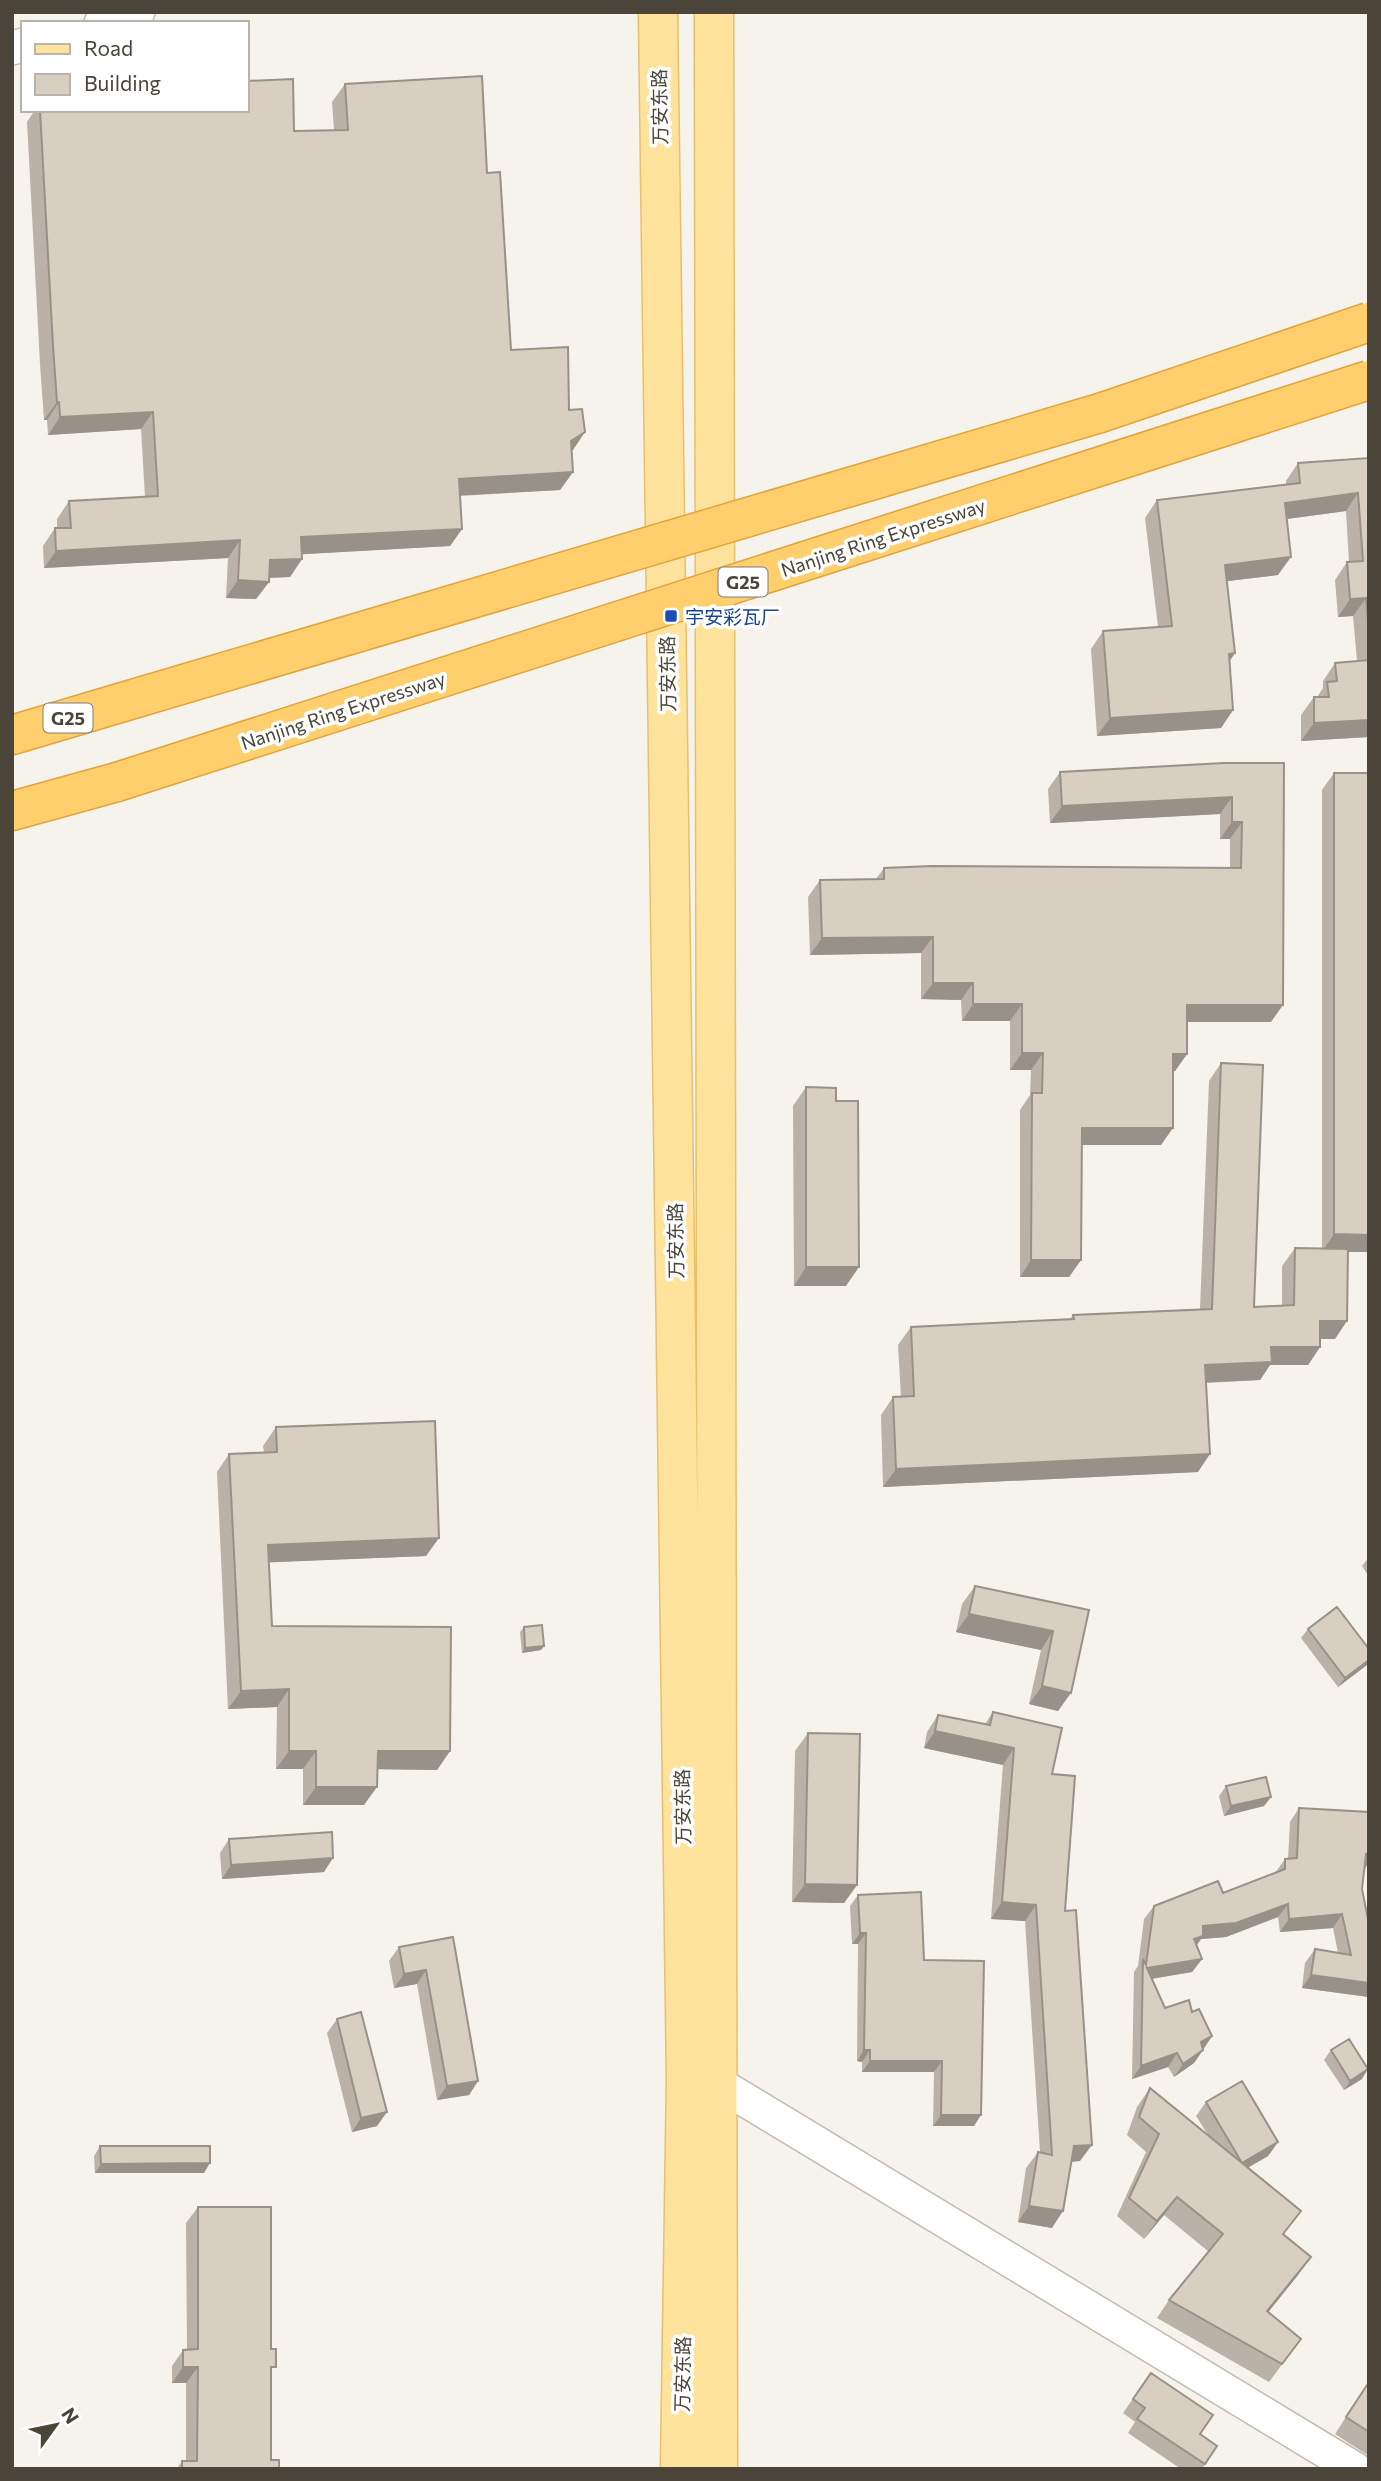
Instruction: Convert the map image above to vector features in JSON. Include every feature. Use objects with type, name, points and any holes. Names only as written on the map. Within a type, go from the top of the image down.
[{"type":"highway","name":"G25","points":[[12,735],[1100,413],[1369,322]]},
{"type":"highway","name":"Nanjing Ring Expressway","points":[[12,811],[117,782],[1369,380]]},
{"type":"main road","name":"万安东路","points":[[658,12],[702,2082],[718,2469]]},
{"type":"main road","name":"万安东路","points":[[680,2469],[702,2082],[714,12]]},
{"type":"street","points":[[108,21],[138,12]]},
{"type":"street","points":[[702,2082],[1355,2469]]},
{"type":"building","points":[[482,76],[487,173],[500,172],[511,350],[568,347],[569,410],[582,409],[585,432],[571,441],[573,472],[459,479],[462,529],[301,537],[302,559],[270,560],[269,582],[238,580],[240,540],[56,551],[55,528],[71,528],[69,501],[158,496],[153,412],[60,417],[53,346],[40,112],[248,112],[248,81],[293,79],[294,131],[348,130],[345,84]]},
{"type":"building","points":[[1369,458],[1369,631],[1366,598],[1350,599],[1347,562],[1363,561],[1358,493],[1285,503],[1291,557],[1225,565],[1235,653],[1229,654],[1233,710],[1110,718],[1103,631],[1172,626],[1157,500],[1300,483],[1298,463]]},
{"type":"building","points":[[1369,660],[1369,720],[1314,723],[1314,697],[1329,697],[1327,682],[1337,681],[1335,663]]},
{"type":"building","points":[[1224,763],[1284,763],[1283,1005],[1187,1005],[1187,1054],[1173,1054],[1173,1128],[1082,1128],[1081,1260],[1031,1260],[1032,1093],[1042,1093],[1043,1053],[1022,1053],[1022,1004],[973,1004],[973,983],[933,983],[933,937],[822,938],[820,880],[884,879],[884,868],[932,866],[1241,868],[1242,822],[1232,822],[1232,797],[1062,806],[1060,772]]},
{"type":"building","points":[[1334,773],[1369,773],[1369,1235],[1334,1234]]},
{"type":"building","points":[[1221,1063],[1263,1065],[1254,1307],[1294,1305],[1295,1248],[1348,1249],[1347,1321],[1320,1321],[1320,1347],[1271,1347],[1272,1362],[1205,1365],[1210,1454],[896,1469],[893,1397],[914,1396],[911,1327],[1074,1319],[1073,1315],[1212,1309]]},
{"type":"building","points":[[806,1087],[836,1088],[836,1101],[858,1101],[859,1267],[806,1267]]},
{"type":"building","points":[[435,1421],[439,1538],[268,1545],[272,1626],[451,1627],[450,1751],[378,1751],[377,1787],[316,1787],[316,1751],[289,1751],[289,1689],[241,1691],[229,1454],[277,1452],[276,1427]]},
{"type":"building","points":[[975,1586],[1089,1610],[1071,1693],[1042,1686],[1053,1631],[969,1614]]},
{"type":"building","points":[[1337,1607],[1369,1649],[1369,1660],[1345,1678],[1308,1629]]},
{"type":"building","points":[[542,1625],[544,1646],[525,1648],[524,1627]]},
{"type":"building","points":[[993,1712],[1062,1728],[1052,1774],[1075,1776],[1065,1911],[1076,1910],[1092,2145],[1074,2146],[1063,2211],[1029,2206],[1038,2152],[1052,2155],[1036,1905],[1002,1902],[1014,1748],[935,1731],[938,1715],[990,1725]]},
{"type":"building","points":[[808,1733],[860,1734],[857,1885],[805,1884]]},
{"type":"building","points":[[1266,1777],[1271,1797],[1231,1806],[1226,1786]]},
{"type":"building","points":[[1299,1808],[1369,1812],[1369,1854],[1366,1854],[1362,1889],[1369,1924],[1369,1983],[1311,1975],[1315,1949],[1351,1955],[1342,1914],[1289,1919],[1288,1904],[1236,1923],[1203,1926],[1203,1936],[1194,1939],[1202,1959],[1147,1968],[1165,2008],[1189,2000],[1192,2012],[1199,2009],[1212,2036],[1201,2042],[1203,2050],[1183,2064],[1177,2053],[1141,2066],[1143,1959],[1146,1965],[1154,1906],[1218,1881],[1223,1893],[1285,1869],[1285,1859],[1297,1858]]},
{"type":"building","points":[[332,1832],[333,1858],[231,1865],[229,1839]]},
{"type":"building","points":[[921,1892],[924,1960],[984,1961],[981,2115],[941,2115],[942,2061],[870,2061],[870,2050],[864,2050],[866,1933],[860,1933],[858,1895]]},
{"type":"building","points":[[453,1937],[478,2081],[447,2086],[426,1970],[404,1974],[399,1947]]},
{"type":"building","points":[[361,2012],[387,2112],[361,2118],[337,2019]]},
{"type":"building","points":[[1349,2039],[1368,2069],[1350,2081],[1331,2050]]},
{"type":"building","points":[[1242,2081],[1278,2142],[1242,2163],[1206,2102]]},
{"type":"building","points":[[1150,2088],[1301,2211],[1283,2234],[1311,2257],[1267,2311],[1301,2339],[1282,2364],[1169,2300],[1223,2234],[1177,2197],[1157,2221],[1129,2198],[1159,2134],[1139,2117]]},
{"type":"building","points":[[100,2146],[210,2146],[210,2163],[101,2164]]},
{"type":"building","points":[[198,2207],[271,2207],[271,2349],[276,2349],[276,2367],[271,2367],[271,2460],[279,2460],[279,2469],[182,2469],[182,2461],[197,2461],[198,2367],[183,2367],[183,2350],[198,2349]]},
{"type":"building","points":[[1151,2373],[1213,2415],[1200,2434],[1217,2446],[1205,2464],[1137,2419],[1145,2408],[1133,2399]]},
{"type":"building","points":[[1369,2382],[1369,2432],[1346,2417]]},
{"type":"place","name":"宇安彩瓦厂","points":[[671,616]]}]
